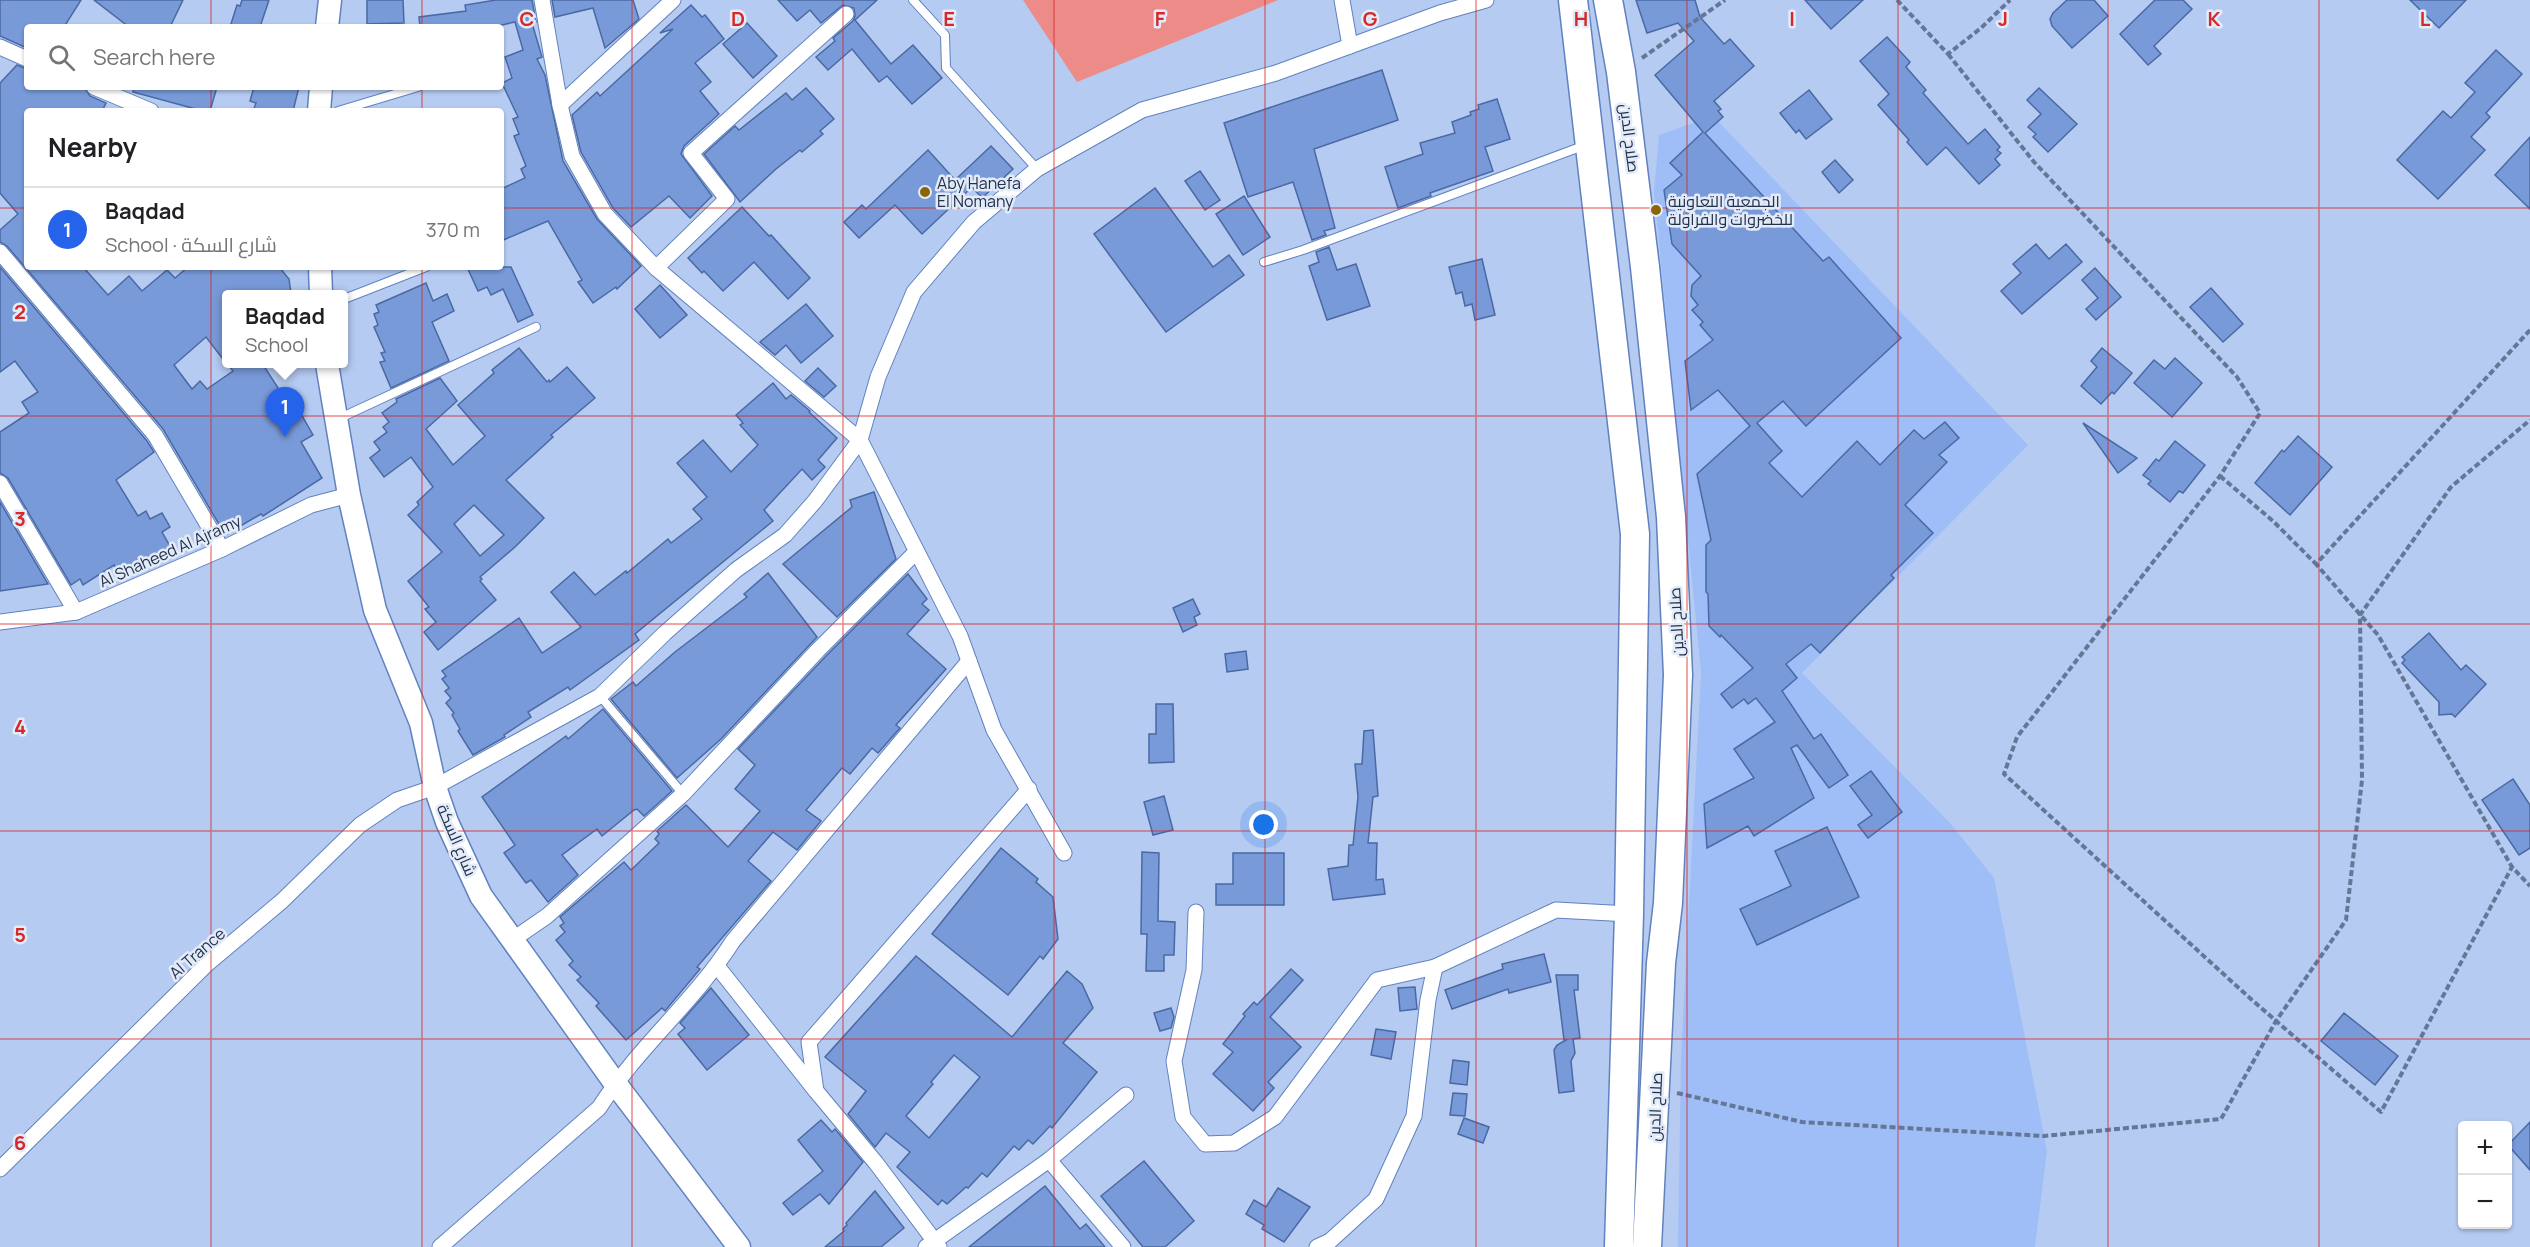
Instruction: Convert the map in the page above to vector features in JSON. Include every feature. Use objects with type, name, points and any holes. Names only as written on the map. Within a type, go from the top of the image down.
[{"type":"highway","name":"صلاح الدين","points":[[1573,0],[1635,534],[1629,914],[1619,1247]]},
{"type":"highway","name":"صلاح الدين","points":[[1608,0],[1622,72],[1671,517],[1678,675],[1668,903],[1661,963],[1647,1247]]},
{"type":"street","points":[[327,24],[330,0]]},
{"type":"street","points":[[542,0],[560,105],[572,156],[605,214],[656,268],[860,440],[960,636],[994,729],[1064,853]]},
{"type":"street","points":[[560,105],[673,0]]},
{"type":"street","points":[[1342,0],[1350,46]]},
{"type":"street","points":[[860,440],[878,377],[915,292],[974,222],[1037,169],[1142,110],[1276,73],[1440,13],[1486,0]]},
{"type":"street","points":[[656,268],[727,199],[691,153],[846,14]]},
{"type":"street","points":[[0,47],[24,58]]},
{"type":"street","points":[[101,90],[145,108]]},
{"type":"street","points":[[319,108],[321,90]]},
{"type":"street","points":[[0,252],[155,435],[222,549]]},
{"type":"street","points":[[320,270],[321,290]]},
{"type":"street","name":"شارع السكة","points":[[328,368],[349,495],[375,610],[421,723],[435,788],[447,822],[481,896],[615,1083],[739,1247]]},
{"type":"street","name":"Al Trance","points":[[0,1169],[207,964],[282,901],[360,825],[397,800],[435,788],[600,696],[665,633],[736,570],[785,535],[860,440]]},
{"type":"street","points":[[0,483],[76,612]]},
{"type":"street","name":"Al Shaheed Al Ajramy","points":[[0,622],[76,612],[222,549],[311,505],[349,495]]},
{"type":"street","points":[[512,940],[547,916],[683,794],[818,650],[916,552]]},
{"type":"street","points":[[440,1247],[599,1108],[615,1083],[717,966],[733,941],[969,661]]},
{"type":"street","points":[[816,1091],[809,1042],[1029,789]]},
{"type":"street","points":[[1196,912],[1194,970],[1174,1061],[1183,1117],[1205,1144],[1234,1143],[1275,1117],[1377,980],[1435,967],[1556,910],[1629,914]]},
{"type":"street","points":[[717,966],[876,1163],[934,1245],[1049,1160],[1126,1095]]},
{"type":"street","points":[[1317,1247],[1330,1241],[1376,1199],[1413,1116],[1428,1000],[1435,967]]},
{"type":"street","points":[[1049,1160],[1123,1247]]},
{"type":"lane","points":[[913,0],[945,35],[946,68],[1037,169]]},
{"type":"lane","points":[[348,108],[408,90]]},
{"type":"lane","points":[[1264,262],[1303,250],[1590,144]]},
{"type":"lane","points":[[348,297],[418,270]]},
{"type":"lane","points":[[336,420],[536,327]]},
{"type":"lane","points":[[600,696],[683,794]]},
{"type":"path","points":[[1622,72],[1725,0]]},
{"type":"path","points":[[1897,0],[1947,54],[2034,162],[2237,377],[2260,413],[2220,476],[2017,737],[2004,774],[2276,1021],[2381,1112],[2512,867]]},
{"type":"path","points":[[1947,54],[1981,28],[2010,0]]},
{"type":"path","points":[[2316,564],[2530,330]]},
{"type":"path","points":[[1656,1089],[1802,1122],[2044,1137],[2221,1119],[2276,1021],[2346,920],[2362,780],[2360,615],[2451,487],[2530,420]]},
{"type":"path","points":[[2220,476],[2273,521],[2316,564],[2378,635],[2512,867],[2530,886]]},
{"type":"shaded area","points":[[1023,0],[1278,0],[1077,82]]},
{"type":"shaded area","points":[[1713,116],[2028,445],[1802,673],[1950,823],[1994,878],[2047,1151],[2035,1247],[1678,1247],[1681,1057],[1701,673],[1654,192],[1659,135]]},
{"type":"building","points":[[0,0],[81,0],[66,24],[24,24],[24,47],[0,36]]},
{"type":"building","points":[[94,0],[183,0],[171,24],[125,24]]},
{"type":"building","points":[[242,0],[269,0],[261,24],[231,24],[237,5],[240,6]]},
{"type":"building","points":[[367,0],[403,0],[404,23],[367,24]]},
{"type":"building","points":[[496,0],[532,0],[536,22],[532,23],[542,57],[537,59],[545,75],[563,161],[597,219],[641,266],[617,289],[616,287],[593,303],[578,282],[582,280],[548,221],[504,240],[504,188],[525,178],[521,169],[526,166],[514,136],[519,134],[513,119],[518,117],[504,87],[504,82],[512,78],[505,57],[523,50],[515,22],[504,24],[420,24],[419,17],[466,11],[465,5]]},
{"type":"building","points":[[552,0],[633,0],[639,19],[605,48],[593,8],[555,17]]},
{"type":"building","points":[[778,0],[877,0],[855,20],[891,64],[913,45],[942,78],[912,104],[887,76],[879,82],[852,49],[828,70],[816,57],[853,21],[854,8],[843,5],[821,23],[810,10],[797,21]]},
{"type":"building","points":[[1636,0],[1695,0],[1700,17],[1724,44],[1730,39],[1754,66],[1714,101],[1721,109],[1718,111],[1723,117],[1705,133],[1823,261],[1829,257],[1901,338],[1806,426],[1783,401],[1757,423],[1782,451],[1769,463],[1802,497],[1857,441],[1880,465],[1914,430],[1924,439],[1945,422],[1959,438],[1939,455],[1947,462],[1905,505],[1933,533],[1891,575],[1894,578],[1820,653],[1811,644],[1786,664],[1797,678],[1782,691],[1814,739],[1821,734],[1848,775],[1829,788],[1797,745],[1791,748],[1814,798],[1754,836],[1748,826],[1707,848],[1704,804],[1754,778],[1734,749],[1775,722],[1756,698],[1748,704],[1744,699],[1732,708],[1721,694],[1753,668],[1709,626],[1706,545],[1711,540],[1697,474],[1750,426],[1718,390],[1691,410],[1685,361],[1713,340],[1700,325],[1703,322],[1692,310],[1698,305],[1691,296],[1692,285],[1701,276],[1672,244],[1664,190],[1682,175],[1670,163],[1703,132],[1655,75],[1694,41],[1678,23],[1647,33]]},
{"type":"building","points":[[1805,0],[1863,0],[1831,29]]},
{"type":"building","points":[[2067,0],[2094,0],[2108,16],[2072,48],[2052,26],[2050,19]]},
{"type":"building","points":[[2155,0],[2183,0],[2192,9],[2154,46],[2161,54],[2148,65],[2120,34]]},
{"type":"building","points":[[2410,0],[2466,0],[2439,28]]},
{"type":"building","points":[[691,5],[702,17],[705,15],[724,39],[695,63],[711,82],[700,91],[719,114],[684,146],[681,154],[712,196],[690,218],[669,196],[631,227],[613,208],[581,152],[572,115],[597,92],[600,96],[673,29],[660,33]]},
{"type":"building","points":[[747,23],[777,56],[753,78],[723,44]]},
{"type":"building","points":[[1887,37],[1910,62],[1906,67],[1926,90],[1923,93],[1968,144],[1985,129],[2000,147],[1997,150],[2001,153],[1995,159],[2000,165],[1979,184],[1946,147],[1927,165],[1907,142],[1909,140],[1878,105],[1889,94],[1860,61]]},
{"type":"building","points":[[2496,50],[2522,74],[2486,113],[2490,117],[2471,137],[2485,150],[2438,199],[2397,160],[2443,111],[2451,118],[2475,92],[2465,83]]},
{"type":"building","points":[[17,65],[24,68],[24,90],[86,90],[90,96],[106,103],[104,108],[24,108],[24,266],[7,246],[0,242],[0,230],[18,214],[0,193],[0,83]]},
{"type":"building","points":[[1382,70],[1398,120],[1314,149],[1335,228],[1324,231],[1326,235],[1312,240],[1293,182],[1248,197],[1224,123]]},
{"type":"building","points":[[806,88],[834,119],[820,131],[823,134],[802,152],[800,150],[776,169],[740,202],[704,154],[735,126],[739,130],[786,93],[792,100]]},
{"type":"building","points":[[2039,88],[2077,124],[2048,152],[2033,137],[2036,134],[2028,127],[2041,114],[2027,100]]},
{"type":"building","points":[[133,90],[216,90],[211,108],[192,108],[133,92]]},
{"type":"building","points":[[253,90],[298,90],[294,108],[254,108],[256,103],[250,101]]},
{"type":"building","points":[[1809,90],[1832,119],[1806,139],[1799,130],[1796,133],[1780,113]]},
{"type":"building","points":[[1497,99],[1510,139],[1485,147],[1493,171],[1430,193],[1431,196],[1398,208],[1385,167],[1423,154],[1420,143],[1455,133],[1452,122],[1471,115],[1470,112],[1479,109],[1478,105]]},
{"type":"building","points":[[2530,137],[2530,209],[2495,175]]},
{"type":"building","points":[[991,146],[1013,169],[982,198],[972,187],[922,234],[895,205],[859,238],[844,222],[862,205],[866,209],[928,150],[955,180]]},
{"type":"building","points":[[1835,160],[1853,180],[1839,193],[1822,172]]},
{"type":"building","points":[[1200,171],[1220,200],[1205,210],[1185,181]]},
{"type":"building","points":[[1155,188],[1213,267],[1229,255],[1244,275],[1166,332],[1094,234]]},
{"type":"building","points":[[1244,196],[1270,237],[1243,255],[1216,214]]},
{"type":"building","points":[[742,207],[810,278],[788,299],[754,262],[723,291],[688,258]]},
{"type":"building","points":[[2036,244],[2049,259],[2066,244],[2082,262],[2022,314],[2001,291],[2021,273],[2013,264]]},
{"type":"building","points":[[1329,247],[1337,270],[1356,264],[1370,306],[1327,320],[1309,266],[1319,262],[1316,252]]},
{"type":"building","points":[[1482,259],[1495,315],[1475,320],[1472,304],[1465,306],[1462,292],[1456,294],[1449,267]]},
{"type":"building","points":[[0,267],[154,452],[116,480],[138,516],[146,511],[150,519],[162,513],[170,527],[162,532],[171,548],[120,576],[114,565],[83,585],[80,579],[71,585],[8,478],[0,473],[0,432],[29,413],[22,402],[38,392],[15,361],[0,372]]},
{"type":"building","points":[[504,267],[511,267],[533,315],[518,322],[503,289],[491,295],[487,287],[478,291],[468,270],[504,270]]},
{"type":"building","points":[[2095,268],[2121,297],[2096,320],[2086,309],[2098,298],[2082,280]]},
{"type":"building","points":[[27,270],[86,270],[108,295],[129,276],[142,291],[167,270],[175,278],[184,270],[282,270],[289,279],[290,290],[222,290],[222,358],[206,337],[174,365],[192,389],[200,381],[207,389],[233,371],[231,368],[265,368],[296,416],[301,414],[313,435],[301,442],[322,478],[263,516],[261,514],[227,534],[222,525],[220,526],[163,429]]},
{"type":"building","points":[[426,283],[433,301],[447,294],[454,311],[432,322],[449,361],[391,388],[380,362],[385,361],[381,353],[385,352],[374,327],[378,325],[374,314],[379,312],[376,305]]},
{"type":"building","points":[[660,285],[687,315],[660,338],[635,309]]},
{"type":"building","points":[[2211,288],[2243,324],[2223,342],[2190,307]]},
{"type":"building","points":[[806,304],[833,336],[801,363],[786,345],[775,355],[760,342]]},
{"type":"building","points":[[519,348],[547,382],[567,367],[595,398],[551,435],[553,437],[506,480],[544,518],[480,577],[482,579],[480,581],[496,600],[438,650],[424,632],[436,622],[425,609],[429,607],[408,581],[442,552],[408,515],[419,505],[417,502],[433,487],[411,457],[384,477],[370,458],[380,450],[374,442],[387,432],[383,427],[389,422],[382,413],[397,402],[396,399],[440,378],[457,401],[426,429],[453,465],[485,436],[458,405],[494,373],[492,370]],"holes":[[[474,505],[504,535],[480,556],[454,524]]]},
{"type":"building","points":[[2102,348],[2132,373],[2114,394],[2112,392],[2101,404],[2081,386],[2097,367],[2091,361]]},
{"type":"building","points":[[2175,358],[2202,383],[2172,417],[2134,383],[2154,360],[2165,369]]},
{"type":"building","points":[[818,368],[836,386],[824,397],[805,381]]},
{"type":"building","points":[[773,383],[786,399],[791,395],[837,438],[818,460],[825,467],[812,480],[802,469],[764,510],[773,521],[635,634],[639,640],[570,690],[568,687],[528,712],[531,717],[504,735],[505,737],[473,755],[458,731],[460,729],[452,715],[454,713],[446,703],[451,698],[445,691],[449,688],[442,679],[446,676],[442,671],[519,618],[542,653],[581,627],[551,592],[574,572],[595,595],[626,571],[627,573],[668,539],[671,543],[702,519],[693,509],[707,497],[677,463],[703,440],[731,472],[758,445],[740,425],[743,423],[736,415]]},
{"type":"building","points":[[2083,423],[2137,458],[2118,473]]},
{"type":"building","points":[[2298,436],[2332,467],[2290,515],[2255,483],[2282,450],[2284,452]]},
{"type":"building","points":[[2175,441],[2205,465],[2183,493],[2179,491],[2170,502],[2148,484],[2151,481],[2143,475],[2156,459],[2159,461]]},
{"type":"building","points":[[874,492],[896,559],[837,617],[783,564],[852,507],[850,500]]},
{"type":"building","points":[[0,502],[48,584],[0,591]]},
{"type":"building","points":[[768,573],[817,637],[721,739],[677,778],[611,699],[633,682],[636,686],[675,652],[747,597],[744,594]]},
{"type":"building","points":[[908,574],[927,599],[922,604],[929,610],[907,634],[946,669],[896,725],[900,728],[878,753],[872,748],[850,774],[842,768],[806,810],[821,821],[797,850],[773,832],[748,861],[771,881],[697,967],[700,969],[665,1011],[662,1008],[626,1040],[596,1006],[599,1003],[577,980],[581,977],[569,965],[573,961],[556,940],[565,932],[560,926],[564,923],[560,917],[624,862],[631,870],[659,843],[655,839],[659,834],[657,831],[686,805],[728,847],[760,811],[735,789],[755,765],[738,749]]},
{"type":"building","points":[[1193,599],[1200,614],[1194,617],[1197,625],[1183,632],[1173,608]]},
{"type":"building","points":[[2429,633],[2461,670],[2466,665],[2486,684],[2455,717],[2452,714],[2439,715],[2439,702],[2402,663],[2405,660],[2402,657]]},
{"type":"building","points":[[1246,651],[1248,669],[1227,672],[1225,654]]},
{"type":"building","points":[[1156,704],[1173,704],[1174,762],[1149,763],[1149,734],[1156,734]]},
{"type":"building","points":[[603,709],[672,791],[644,816],[637,809],[634,810],[602,836],[597,829],[562,855],[578,875],[548,902],[531,880],[526,883],[504,853],[515,845],[482,797],[566,736],[568,739]]},
{"type":"building","points":[[1373,730],[1378,796],[1373,797],[1368,843],[1377,843],[1376,880],[1383,879],[1385,894],[1333,900],[1328,869],[1348,866],[1349,845],[1353,845],[1358,797],[1355,764],[1362,764],[1364,731]]},
{"type":"building","points":[[1871,771],[1902,812],[1868,838],[1858,825],[1872,815],[1850,786]]},
{"type":"building","points":[[2513,779],[2530,805],[2530,848],[2519,855],[2482,800]]},
{"type":"building","points":[[1164,796],[1173,830],[1153,835],[1144,802]]},
{"type":"building","points":[[1827,827],[1859,897],[1757,945],[1740,909],[1791,886],[1775,851]]},
{"type":"building","points":[[1001,848],[1038,879],[1036,882],[1053,897],[1058,939],[1043,959],[1040,956],[1008,995],[932,934]]},
{"type":"building","points":[[1142,852],[1159,853],[1158,921],[1175,922],[1174,955],[1164,955],[1164,971],[1146,971],[1147,934],[1141,934]]},
{"type":"building","points":[[1233,853],[1284,853],[1284,905],[1216,905],[1216,884],[1233,884]]},
{"type":"building","points":[[1544,954],[1551,982],[1509,993],[1508,989],[1452,1009],[1445,990],[1503,969],[1502,964]]},
{"type":"building","points":[[916,956],[1012,1037],[1067,971],[1082,984],[1093,1008],[1063,1043],[1097,1072],[1052,1128],[1050,1126],[1033,1144],[1028,1140],[1019,1150],[1014,1146],[987,1177],[982,1173],[968,1188],[966,1187],[947,1204],[942,1200],[938,1205],[897,1167],[910,1152],[886,1133],[875,1147],[848,1114],[866,1091],[825,1057]],"holes":[[[954,1055],[980,1077],[929,1138],[906,1116]]]},
{"type":"building","points":[[1291,969],[1303,980],[1270,1017],[1301,1047],[1268,1082],[1274,1088],[1253,1111],[1213,1074],[1233,1052],[1223,1044],[1245,1016],[1243,1014],[1254,1002],[1257,1005]]},
{"type":"building","points":[[1556,975],[1578,975],[1578,990],[1574,990],[1580,1038],[1573,1039],[1575,1053],[1571,1061],[1574,1091],[1559,1093],[1554,1050],[1557,1045],[1566,1040],[1564,1040]]},
{"type":"building","points":[[1415,987],[1417,1009],[1400,1011],[1398,988]]},
{"type":"building","points":[[711,988],[749,1035],[707,1070],[678,1034],[685,1028],[680,1023]]},
{"type":"building","points":[[1171,1008],[1174,1017],[1171,1028],[1160,1031],[1154,1013]]},
{"type":"building","points":[[2344,1013],[2398,1056],[2375,1085],[2321,1041]]},
{"type":"building","points":[[1376,1029],[1396,1032],[1391,1059],[1371,1055]]},
{"type":"building","points":[[1453,1060],[1469,1062],[1467,1085],[1450,1083]]},
{"type":"building","points":[[1453,1093],[1467,1094],[1465,1116],[1450,1115]]},
{"type":"building","points":[[1464,1118],[1489,1127],[1483,1143],[1458,1134]]},
{"type":"building","points":[[821,1120],[832,1132],[835,1129],[863,1162],[829,1204],[820,1194],[793,1215],[783,1203],[823,1171],[798,1140]]},
{"type":"building","points":[[2530,1122],[2530,1170],[2512,1150],[2512,1141]]},
{"type":"building","points":[[1144,1161],[1194,1221],[1165,1247],[1143,1247],[1101,1196]]},
{"type":"building","points":[[1045,1186],[1080,1229],[1086,1224],[1105,1247],[969,1247]]},
{"type":"building","points":[[1278,1188],[1310,1207],[1284,1242],[1262,1229],[1264,1225],[1246,1214],[1254,1200],[1266,1207]]},
{"type":"building","points":[[875,1191],[904,1228],[881,1247],[825,1247],[844,1231],[846,1223]]},
{"type":"place","name":"Aby Hanefa El Nomany","points":[[925,192]]},
{"type":"place","name":"الجمعية التعاونية للخضروات والفراولة","points":[[1656,210]]},
{"type":"place","name":"Baqdad","points":[[285,437]]}]
